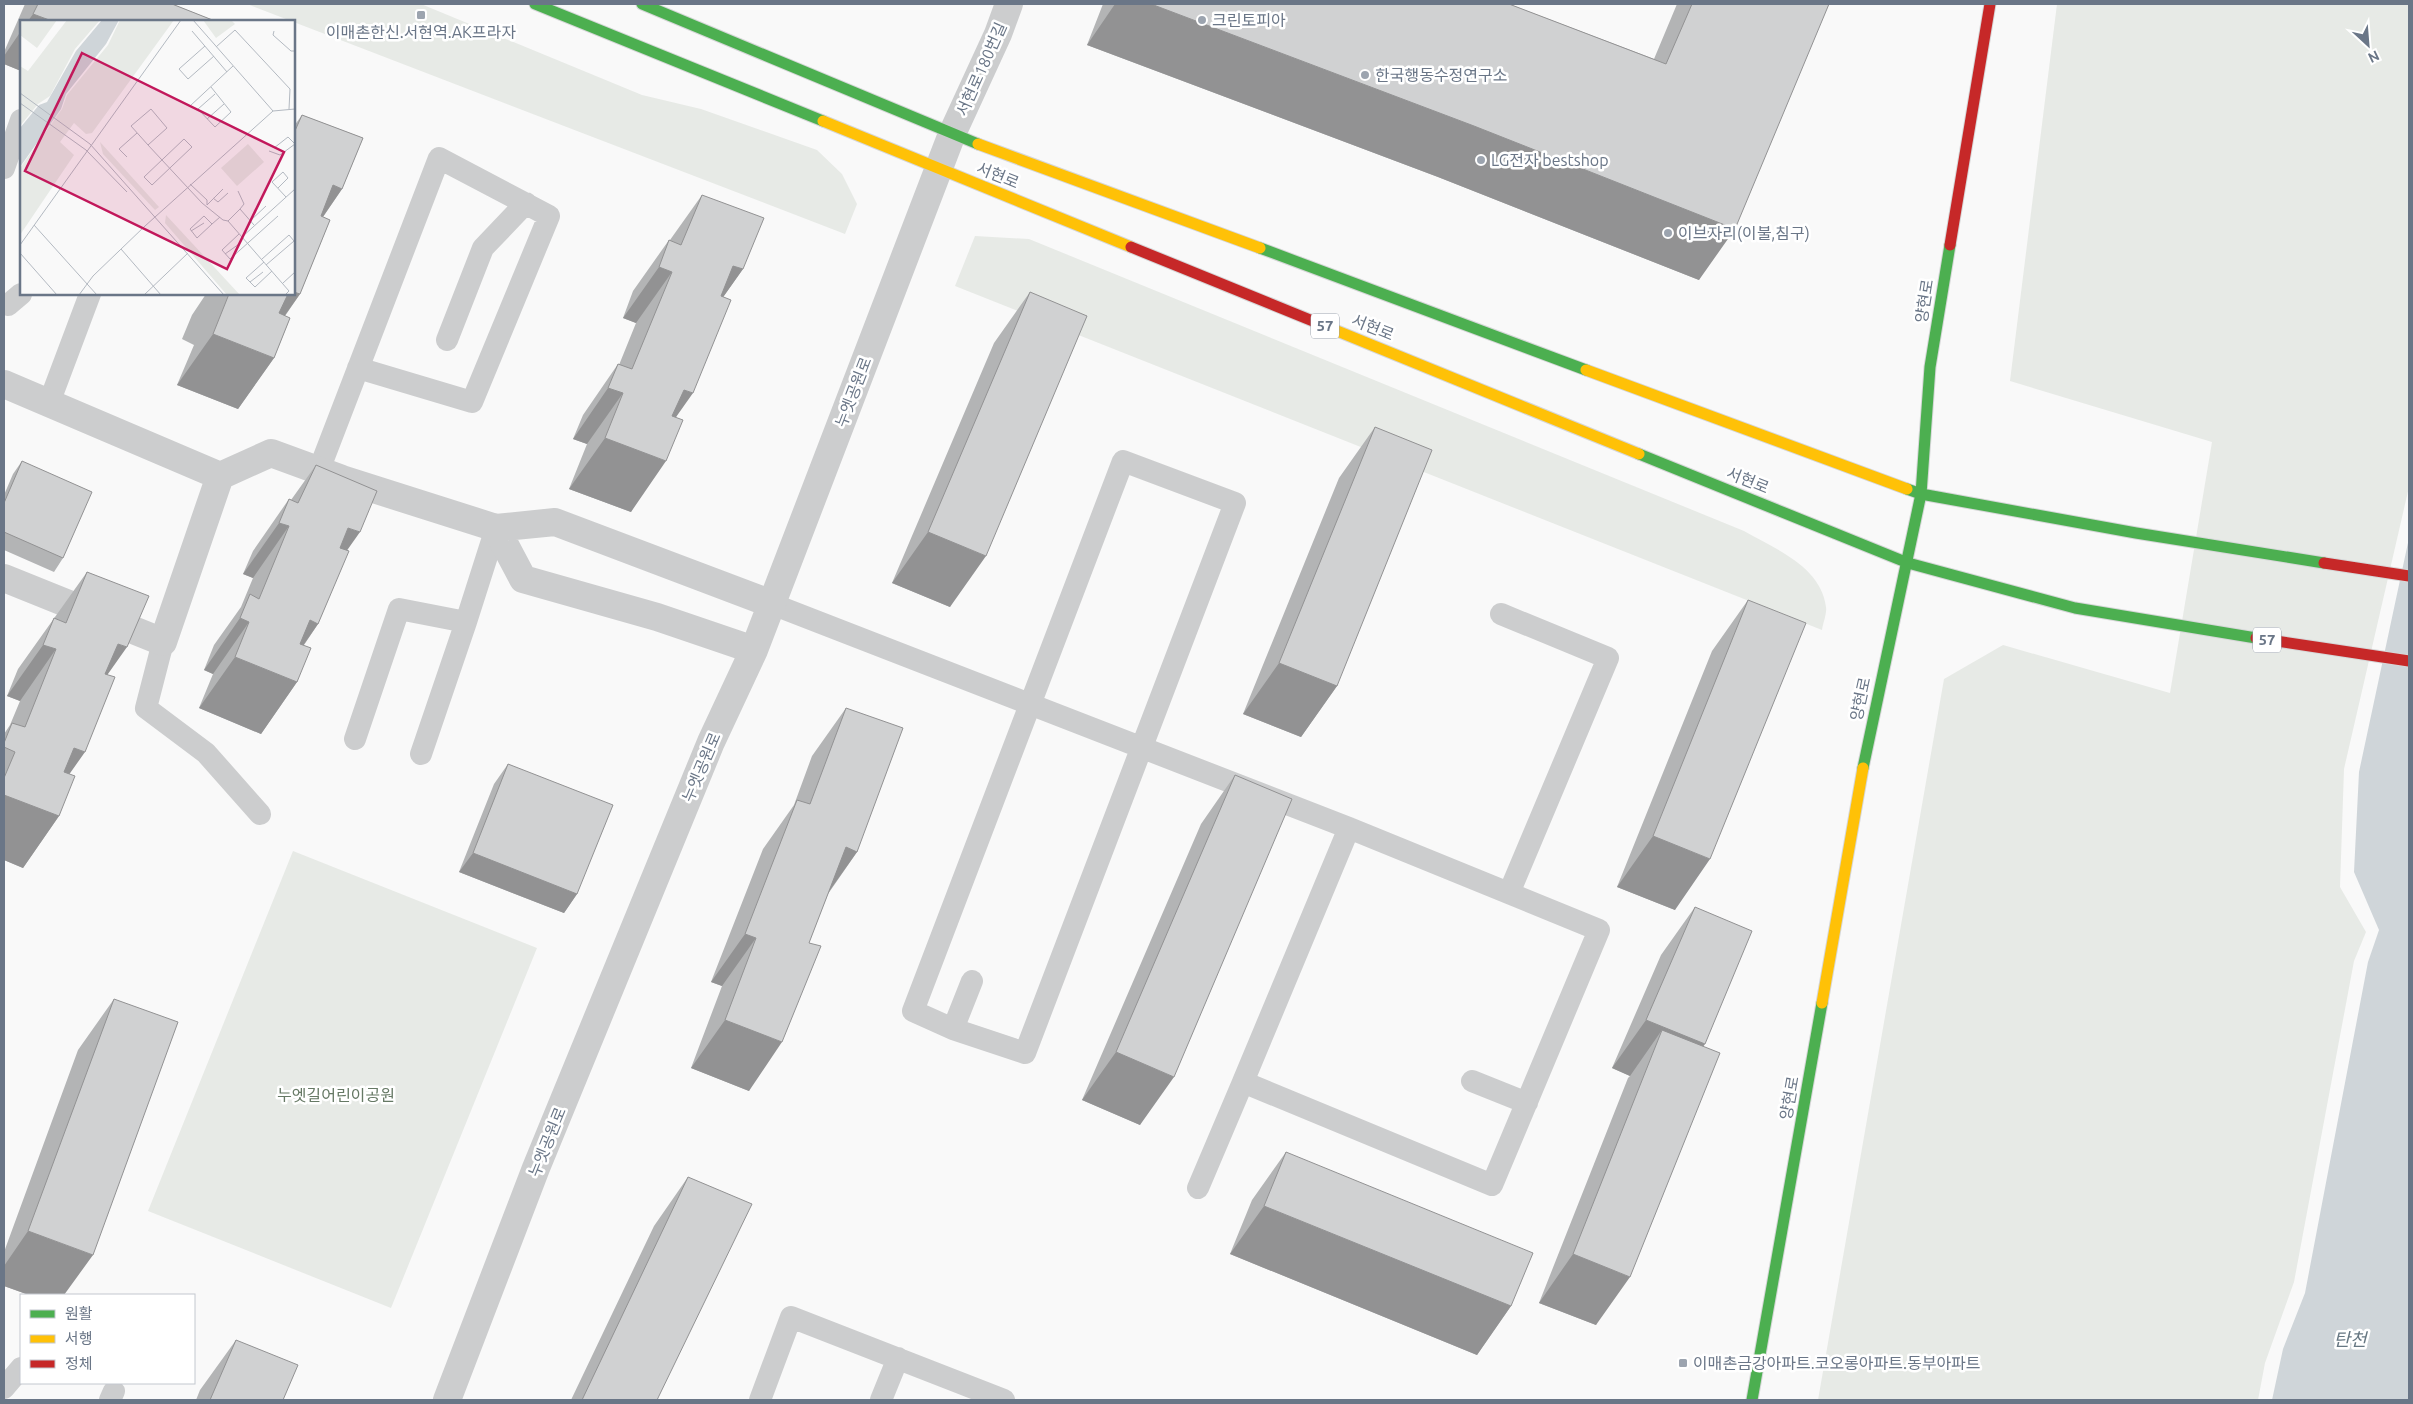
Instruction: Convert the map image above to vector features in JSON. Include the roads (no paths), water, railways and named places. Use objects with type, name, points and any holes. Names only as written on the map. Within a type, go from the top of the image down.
[{"type":"main road","name":"서현로","points":[[535,4],[1908,563],[2075,608],[2125,618],[2409,661]]},
{"type":"main road","name":"서현로","points":[[642,4],[952,134],[1921,494],[2136,533],[2409,576]]},
{"type":"main road","name":"양현로","points":[[1752,1400],[1871,723],[1908,563],[1921,494],[1930,367],[1990,4]]},
{"type":"street","name":"서현로180번길","points":[[952,134],[998,34],[1009,4]]},
{"type":"street","name":"누엣공원로","points":[[447,1400],[536,1168],[711,742],[754,650],[952,134]]},
{"type":"street","points":[[6,391],[49,403],[220,476]]},
{"type":"street","points":[[4,578],[163,642],[220,476],[271,453],[496,528],[555,522],[772,604]]},
{"type":"street","points":[[496,528],[523,579],[657,617],[754,650]]},
{"type":"lane","points":[[4,168],[20,123]]},
{"type":"lane","points":[[319,470],[358,368],[440,158],[549,216],[472,402],[358,368]]},
{"type":"lane","points":[[447,340],[484,248],[526,203]]},
{"type":"lane","points":[[49,403],[90,295]]},
{"type":"lane","points":[[1123,461],[1235,503],[1141,747],[1025,1053],[953,1029],[913,1011],[1123,461]]},
{"type":"lane","points":[[421,754],[496,528]]},
{"type":"lane","points":[[772,604],[1349,828],[1599,930],[1492,1186],[1243,1082]]},
{"type":"lane","points":[[354,739],[400,609],[466,622]]},
{"type":"lane","points":[[1501,614],[1608,658],[1510,893]]},
{"type":"lane","points":[[163,642],[146,708],[206,753],[260,814]]},
{"type":"lane","points":[[1198,1188],[1349,828]]},
{"type":"lane","points":[[953,1029],[972,981]]},
{"type":"lane","points":[[1472,1081],[1527,1103]]},
{"type":"lane","points":[[760,1400],[791,1316],[1004,1400]]},
{"type":"lane","points":[[881,1400],[898,1358]]},
{"type":"lane","points":[[4,1388],[20,1369]]},
{"type":"water","name":"탄천","points":[[2409,538],[2409,1400],[2272,1400],[2283,1349],[2305,1293],[2368,962],[2379,930],[2354,872],[2359,772]]},
{"type":"place","name":"이매촌한신.서현역.AK프라자","points":[[421,15]]},
{"type":"place","name":"크린토피아","points":[[1202,20]]},
{"type":"place","name":"한국행동수정연구소","points":[[1365,75]]},
{"type":"place","name":"LG전자 bestshop","points":[[1481,160]]},
{"type":"place","name":"이브자리(이불,침구)","points":[[1668,233]]},
{"type":"place","name":"이매촌금강아파트.코오롱아파트.동부아파트","points":[[1683,1363]]},
{"type":"park label","name":"누엣길어린이공원","points":[[336,1095]]}]
